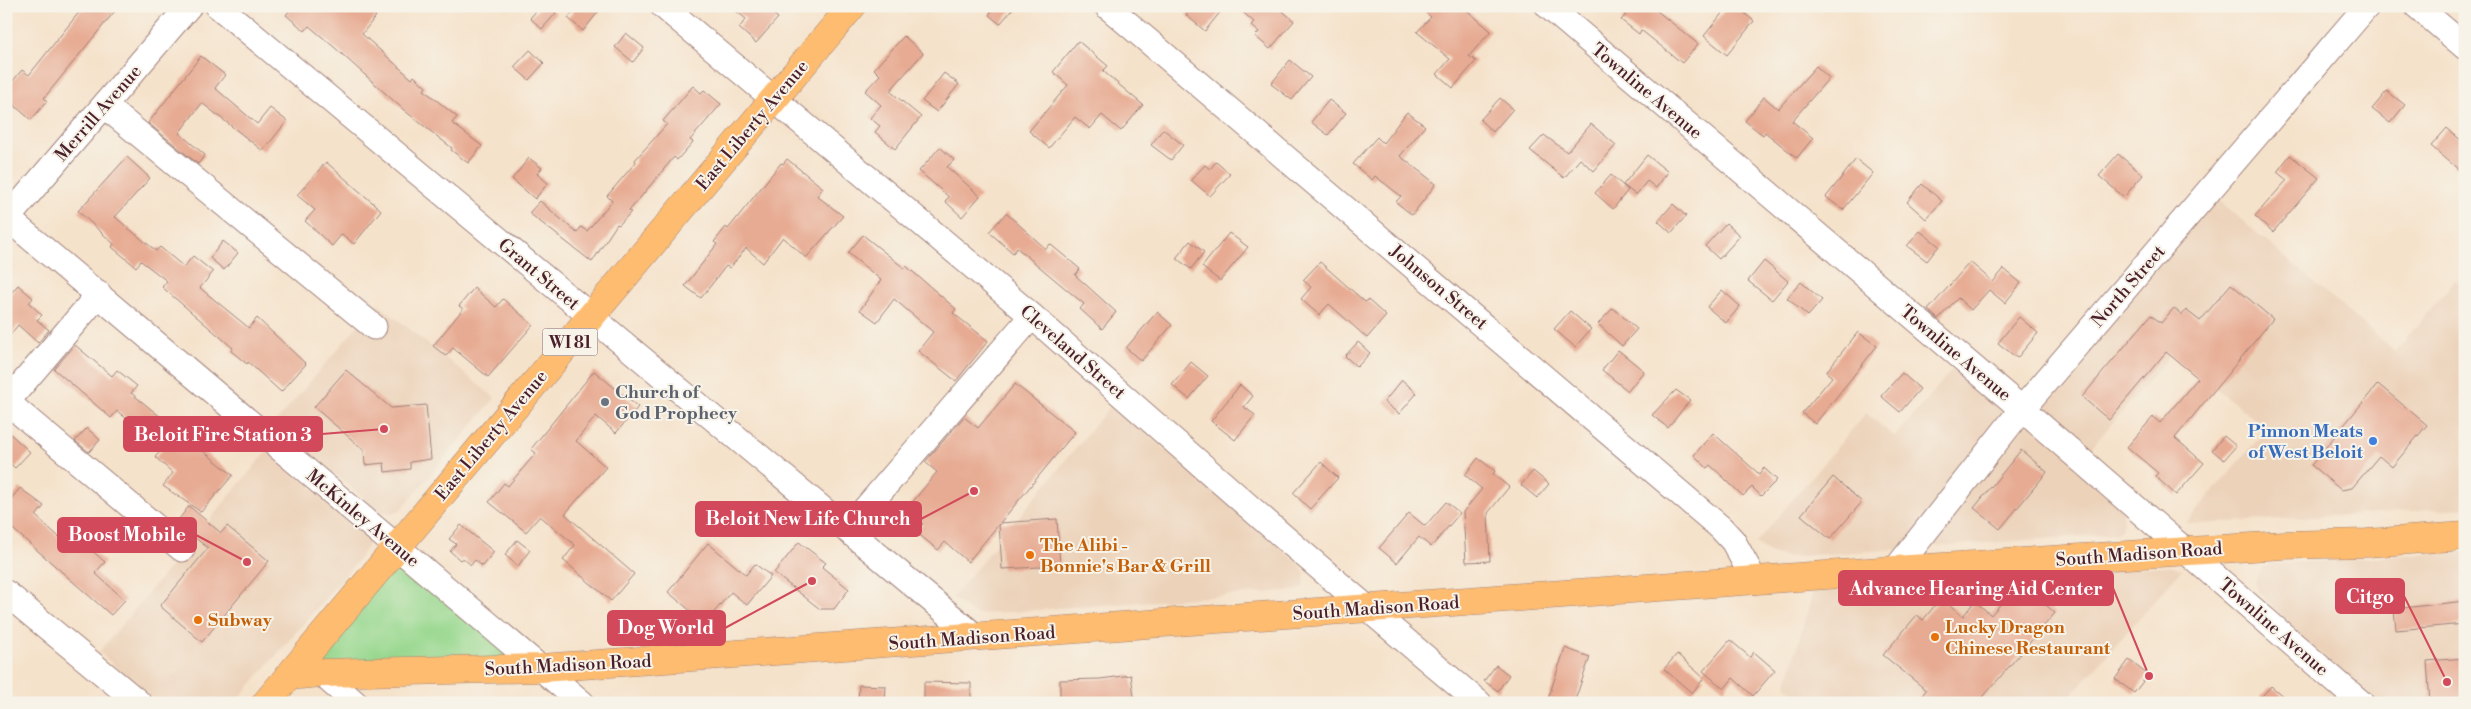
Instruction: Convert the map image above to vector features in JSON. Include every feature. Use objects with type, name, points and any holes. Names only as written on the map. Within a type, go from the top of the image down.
[{"type":"main road","name":"East Liberty Avenue","points":[[266,703],[852,6]]},
{"type":"main road","name":"South Madison Road","points":[[288,676],[321,673],[541,668],[1894,570],[2465,536]]},
{"type":"street","name":"Merrill Avenue","points":[[7,219],[189,6]]},
{"type":"street","name":"Grant Street","points":[[218,6],[976,637]]},
{"type":"street","name":"Cleveland Street","points":[[663,6],[1032,316],[1286,540],[1478,703]]},
{"type":"street","name":"Johnson Street","points":[[1107,6],[1714,521],[1733,542],[1755,581]]},
{"type":"street","name":"Townline Avenue","points":[[1548,6],[2022,409],[2361,703]]},
{"type":"street","name":"North Street","points":[[1894,570],[2022,409],[2367,6]]},
{"type":"street","points":[[2417,6],[2465,47]]},
{"type":"street","points":[[105,106],[374,327]]},
{"type":"street","name":"McKinley Avenue","points":[[7,219],[99,294],[541,668],[568,698]]},
{"type":"street","points":[[99,294],[7,403],[182,549]]},
{"type":"street","points":[[848,530],[1032,316]]},
{"type":"street","points":[[6,593],[140,703]]},
{"type":"street","points":[[321,673],[355,703]]},
{"type":"shaded area","points":[[2214,196],[2395,352],[2455,280],[2465,288],[2465,508],[2199,524],[2186,523],[2267,429],[2172,353],[2074,468],[2122,509],[2124,518],[2121,530],[2115,534],[1786,557],[1768,552],[1756,543],[1866,413],[1895,437],[1952,370],[2024,428]]},
{"type":"shaded area","points":[[377,303],[495,398],[401,510],[392,513],[383,512],[370,504],[275,423]]},
{"type":"shaded area","points":[[1112,404],[1299,564],[1305,573],[1304,585],[1299,590],[981,614],[971,612],[952,598]]},
{"type":"shaded area","points":[[268,450],[370,538],[367,547],[358,560],[235,703],[158,703],[99,652]]},
{"type":"shaded area","points":[[2465,551],[2465,703],[2376,703],[2306,641],[2257,590],[2254,581],[2263,567],[2271,564]]},
{"type":"shaded area","points":[[2165,566],[2182,569],[2065,703],[1806,703],[1786,686],[1814,589]]},
{"type":"green space","points":[[397,546],[541,668],[321,673],[320,637]]},
{"type":"building","points":[[84,6],[119,6],[44,98],[47,101],[31,120],[6,98],[6,89],[22,70],[29,75]]},
{"type":"building","points":[[293,6],[364,6],[376,16],[362,34],[412,79],[414,76],[426,87],[424,90],[457,117],[452,123],[482,146],[468,163],[405,111],[309,26],[305,31],[286,15]]},
{"type":"building","points":[[541,6],[548,6],[556,13],[542,29],[530,18]]},
{"type":"building","points":[[578,6],[603,6],[583,31],[568,18]]},
{"type":"building","points":[[730,6],[764,6],[778,18],[756,43],[739,28],[746,19]]},
{"type":"building","points":[[995,6],[1015,6],[1000,24],[989,15]]},
{"type":"building","points":[[1193,6],[1225,6],[1205,31],[1186,15]]},
{"type":"building","points":[[1236,6],[1277,6],[1294,21],[1270,49],[1255,36],[1259,32],[1251,25],[1254,22]]},
{"type":"building","points":[[1419,6],[1462,6],[1491,31],[1469,56],[1476,61],[1453,88],[1437,74],[1450,59],[1417,32],[1431,17]]},
{"type":"building","points":[[1615,6],[1651,6],[1698,44],[1682,63],[1641,30],[1639,34],[1621,20],[1626,15]]},
{"type":"building","points":[[1728,6],[1736,6],[1754,21],[1727,55],[1704,36]]},
{"type":"building","points":[[626,33],[644,48],[633,62],[615,47]]},
{"type":"building","points":[[904,36],[923,53],[890,91],[921,117],[895,149],[875,132],[880,126],[870,118],[881,105],[865,91],[880,75],[874,69]]},
{"type":"building","points":[[1078,41],[1108,66],[1103,71],[1143,105],[1121,131],[1102,115],[1090,129],[1075,117],[1049,148],[1029,131],[1068,85],[1053,72]]},
{"type":"building","points":[[530,50],[544,63],[529,80],[514,67]]},
{"type":"building","points":[[201,56],[225,75],[215,88],[257,124],[270,108],[287,121],[263,151],[202,103],[179,133],[205,155],[198,164],[148,123]]},
{"type":"building","points":[[1290,60],[1311,77],[1292,100],[1271,84]]},
{"type":"building","points":[[1816,66],[1829,78],[1792,121],[1813,138],[1797,158],[1765,132],[1763,135],[1745,121],[1764,97],[1778,109]]},
{"type":"building","points":[[944,73],[959,84],[937,112],[922,101]]},
{"type":"building","points":[[693,86],[701,93],[704,90],[721,104],[690,140],[693,142],[677,160],[674,157],[629,211],[631,212],[619,225],[617,224],[592,262],[529,213],[540,201],[577,233],[581,227],[587,231],[612,201],[607,196],[636,162],[635,160],[667,124],[663,121]]},
{"type":"building","points":[[2387,91],[2405,105],[2390,123],[2372,109]]},
{"type":"building","points":[[1500,98],[1513,109],[1493,132],[1480,120]]},
{"type":"building","points":[[1329,100],[1346,113],[1328,135],[1311,122]]},
{"type":"building","points":[[1407,112],[1425,126],[1400,156],[1436,184],[1412,215],[1396,202],[1401,196],[1375,176],[1372,180],[1353,164],[1377,137],[1383,143]]},
{"type":"building","points":[[1591,124],[1616,145],[1594,171],[1580,159],[1564,178],[1530,150],[1544,135],[1567,152]]},
{"type":"building","points":[[2447,128],[2465,144],[2465,175],[2431,146]]},
{"type":"building","points":[[1163,129],[1183,145],[1171,160],[1151,145]]},
{"type":"building","points":[[940,147],[954,160],[947,167],[980,196],[962,217],[945,201],[949,197],[919,171]]},
{"type":"building","points":[[2118,154],[2143,175],[2124,197],[2099,176]]},
{"type":"building","points":[[1647,155],[1668,172],[1656,188],[1647,181],[1636,195],[1623,185]]},
{"type":"building","points":[[2290,155],[2319,178],[2273,232],[2255,216],[2287,180],[2277,172]]},
{"type":"building","points":[[127,157],[150,178],[115,217],[156,251],[160,247],[184,267],[193,256],[213,272],[200,288],[249,328],[257,318],[306,364],[281,392],[248,362],[247,364],[231,351],[233,348],[162,287],[167,281],[141,261],[136,267],[112,247],[114,244],[78,211]]},
{"type":"building","points":[[529,158],[542,168],[537,174],[548,183],[535,199],[512,179]]},
{"type":"building","points":[[787,159],[823,188],[817,196],[843,216],[806,258],[783,237],[763,263],[746,248],[730,268],[726,266],[701,298],[685,286],[717,244],[714,242],[726,227],[728,229],[781,163],[783,164]]},
{"type":"building","points":[[1856,159],[1873,173],[1843,210],[1826,197]]},
{"type":"building","points":[[326,162],[381,210],[354,244],[342,234],[332,246],[305,221],[315,210],[297,195]]},
{"type":"building","points":[[1216,162],[1230,174],[1210,196],[1191,180],[1205,165],[1210,169]]},
{"type":"building","points":[[1611,175],[1628,190],[1613,209],[1595,193]]},
{"type":"building","points":[[1922,184],[1942,201],[1926,219],[1907,202]]},
{"type":"building","points":[[1673,204],[1686,216],[1671,233],[1658,221]]},
{"type":"building","points":[[1006,213],[1046,249],[1050,244],[1080,269],[1075,275],[1116,312],[1102,329],[1080,309],[1084,304],[1017,248],[1013,253],[989,232]]},
{"type":"building","points":[[1726,223],[1740,236],[1719,259],[1705,246]]},
{"type":"building","points":[[1920,231],[1939,246],[1927,261],[1907,246]]},
{"type":"building","points":[[1229,233],[1248,247],[1220,281],[1202,267]]},
{"type":"building","points":[[863,235],[904,268],[906,266],[956,309],[953,313],[988,341],[956,381],[918,351],[933,332],[894,299],[877,322],[860,310],[881,280],[848,253]]},
{"type":"building","points":[[223,241],[238,253],[224,270],[210,258]]},
{"type":"building","points":[[1190,241],[1204,252],[1191,269],[1176,258]]},
{"type":"building","points":[[1764,261],[1788,281],[1772,300],[1748,281]]},
{"type":"building","points":[[1320,262],[1365,302],[1368,300],[1386,316],[1367,338],[1329,304],[1319,315],[1301,299],[1311,287],[1303,280]]},
{"type":"building","points":[[1970,262],[1993,282],[2004,269],[2021,283],[2005,303],[1989,290],[1971,310],[1958,298],[1938,319],[1928,310]]},
{"type":"building","points":[[1801,282],[1822,300],[1808,316],[1787,298]]},
{"type":"building","points":[[2231,284],[2273,319],[2175,438],[2204,463],[2176,495],[2155,476],[2158,473],[2127,447],[2153,417],[2160,423],[2198,378],[2166,352],[2109,420],[2082,397],[2151,315],[2161,323],[2174,308],[2182,315],[2186,310],[2200,321]]},
{"type":"building","points":[[18,285],[33,298],[29,303],[42,315],[37,320],[49,330],[38,343],[18,325],[6,340],[6,299]]},
{"type":"building","points":[[474,288],[496,307],[503,299],[533,325],[488,377],[453,348],[446,356],[433,346],[463,309],[459,306]]},
{"type":"building","points":[[1722,290],[1740,306],[1726,323],[1707,307]]},
{"type":"building","points":[[1613,308],[1637,329],[1622,346],[1598,324]]},
{"type":"building","points":[[1570,311],[1591,329],[1575,347],[1554,329]]},
{"type":"building","points":[[1157,312],[1172,325],[1141,361],[1126,348]]},
{"type":"building","points":[[2019,317],[2038,333],[2017,358],[1998,343]]},
{"type":"building","points":[[1858,332],[1877,346],[1815,424],[1802,413],[1832,377],[1826,372]]},
{"type":"building","points":[[1358,342],[1370,353],[1357,367],[1345,356]]},
{"type":"building","points":[[75,345],[112,376],[117,370],[137,386],[131,393],[233,475],[201,512],[163,486],[173,473],[155,457],[164,448],[117,411],[111,418],[54,369]]},
{"type":"building","points":[[1618,350],[1644,371],[1628,391],[1602,370]]},
{"type":"building","points":[[1191,362],[1208,376],[1189,399],[1172,385]]},
{"type":"building","points":[[346,370],[391,408],[426,405],[431,459],[410,462],[410,469],[385,472],[384,463],[365,465],[364,450],[314,407]]},
{"type":"building","points":[[594,371],[638,407],[616,433],[596,416],[576,441],[606,467],[565,514],[634,574],[611,601],[563,560],[575,545],[540,516],[526,532],[489,502],[504,483],[508,486],[536,453],[531,449]]},
{"type":"building","points":[[1902,373],[1920,389],[1900,412],[1881,396]]},
{"type":"building","points":[[1402,380],[1417,393],[1399,414],[1384,402]]},
{"type":"building","points":[[1015,384],[1075,432],[1000,523],[1057,519],[1060,566],[1002,569],[999,524],[968,562],[945,542],[938,550],[916,532],[923,524],[906,510],[937,472],[925,462],[964,417],[978,428]]},
{"type":"building","name":"Pinnon Meats of West Beloit","points":[[2378,384],[2427,425],[2392,467],[2379,456],[2352,488],[2341,490],[2311,465]]},
{"type":"building","points":[[1240,385],[1253,396],[1244,407],[1255,415],[1235,440],[1211,421]]},
{"type":"building","points":[[1676,390],[1690,400],[1668,428],[1652,415]]},
{"type":"building","points":[[87,428],[100,440],[89,452],[75,441]]},
{"type":"building","points":[[6,430],[30,452],[15,468],[6,460]]},
{"type":"building","points":[[1713,433],[1759,474],[1764,468],[1777,480],[1761,496],[1752,487],[1743,496],[1710,465],[1707,468],[1694,455]]},
{"type":"building","points":[[2224,436],[2236,446],[2224,460],[2212,450]]},
{"type":"building","points":[[2021,450],[2047,472],[2000,529],[1974,508]]},
{"type":"building","points":[[1478,458],[1495,471],[1493,474],[1509,487],[1488,513],[1490,561],[1466,562],[1463,512],[1482,489],[1465,475]]},
{"type":"building","points":[[1321,462],[1338,478],[1310,509],[1293,493]]},
{"type":"building","points":[[1533,471],[1549,484],[1537,498],[1521,485]]},
{"type":"building","points":[[1833,477],[1862,502],[1830,539],[1801,515]]},
{"type":"building","points":[[20,488],[44,506],[36,516],[69,546],[84,529],[96,539],[89,548],[105,562],[95,573],[125,600],[111,615],[6,523],[6,505]]},
{"type":"building","points":[[1446,502],[1460,513],[1431,547],[1419,537],[1397,563],[1379,548],[1409,513],[1425,526]]},
{"type":"building","points":[[189,506],[221,533],[227,526],[269,561],[202,642],[160,606],[208,548],[176,523]]},
{"type":"building","points":[[461,525],[494,552],[482,566],[475,560],[471,565],[463,558],[460,560],[450,551],[456,544],[449,539]]},
{"type":"building","points":[[517,540],[530,550],[518,566],[505,555]]},
{"type":"building","points":[[799,542],[826,563],[822,567],[849,589],[834,609],[820,609],[774,573]]},
{"type":"building","points":[[708,543],[746,575],[755,564],[771,576],[747,605],[731,592],[705,623],[668,592]]},
{"type":"building","points":[[2037,597],[2055,613],[1978,703],[1916,703],[1926,690],[1883,655],[1917,615],[1923,620],[1941,598],[1963,616],[1975,601],[1991,615],[2004,600]]},
{"type":"building","points":[[2465,601],[2465,624],[2396,630],[2394,609]]},
{"type":"building","points":[[1730,640],[1750,657],[1754,652],[1775,670],[1753,696],[1733,678],[1724,689],[1703,671]]},
{"type":"building","points":[[1565,648],[1590,657],[1574,703],[1560,703],[1548,699]]},
{"type":"building","points":[[1677,654],[1704,678],[1692,693],[1664,669]]},
{"type":"building","points":[[2465,658],[2465,703],[2430,703],[2427,661]]},
{"type":"building","points":[[2129,660],[2148,675],[2134,693],[2115,679]]},
{"type":"building","points":[[1496,665],[1509,675],[1498,691],[1484,681]]},
{"type":"building","points":[[1131,675],[1135,703],[1060,703],[1060,680],[1100,679]]},
{"type":"building","points":[[924,682],[971,683],[971,703],[924,703]]},
{"type":"building","points":[[859,685],[886,686],[885,703],[858,703]]},
{"type":"building","points":[[2271,686],[2291,703],[2256,703]]},
{"type":"place","name":"Church of God Prophecy","points":[[605,402]]},
{"type":"place","name":"Beloit Fire Station 3","points":[[384,429]]},
{"type":"place","name":"Pinnon Meats of West Beloit","points":[[2373,441]]},
{"type":"place","name":"Beloit New Life Church","points":[[974,491]]},
{"type":"place","name":"The Alibi - Bonnie's Bar & Grill","points":[[1030,555]]},
{"type":"place","name":"Boost Mobile","points":[[247,562]]},
{"type":"place","name":"Dog World","points":[[812,581]]},
{"type":"place","name":"Subway","points":[[198,620]]},
{"type":"place","name":"Lucky Dragon Chinese Restaurant","points":[[1935,637]]},
{"type":"place","name":"Advance Hearing Aid Center","points":[[2149,676]]},
{"type":"place","name":"Citgo","points":[[2447,682]]}]
